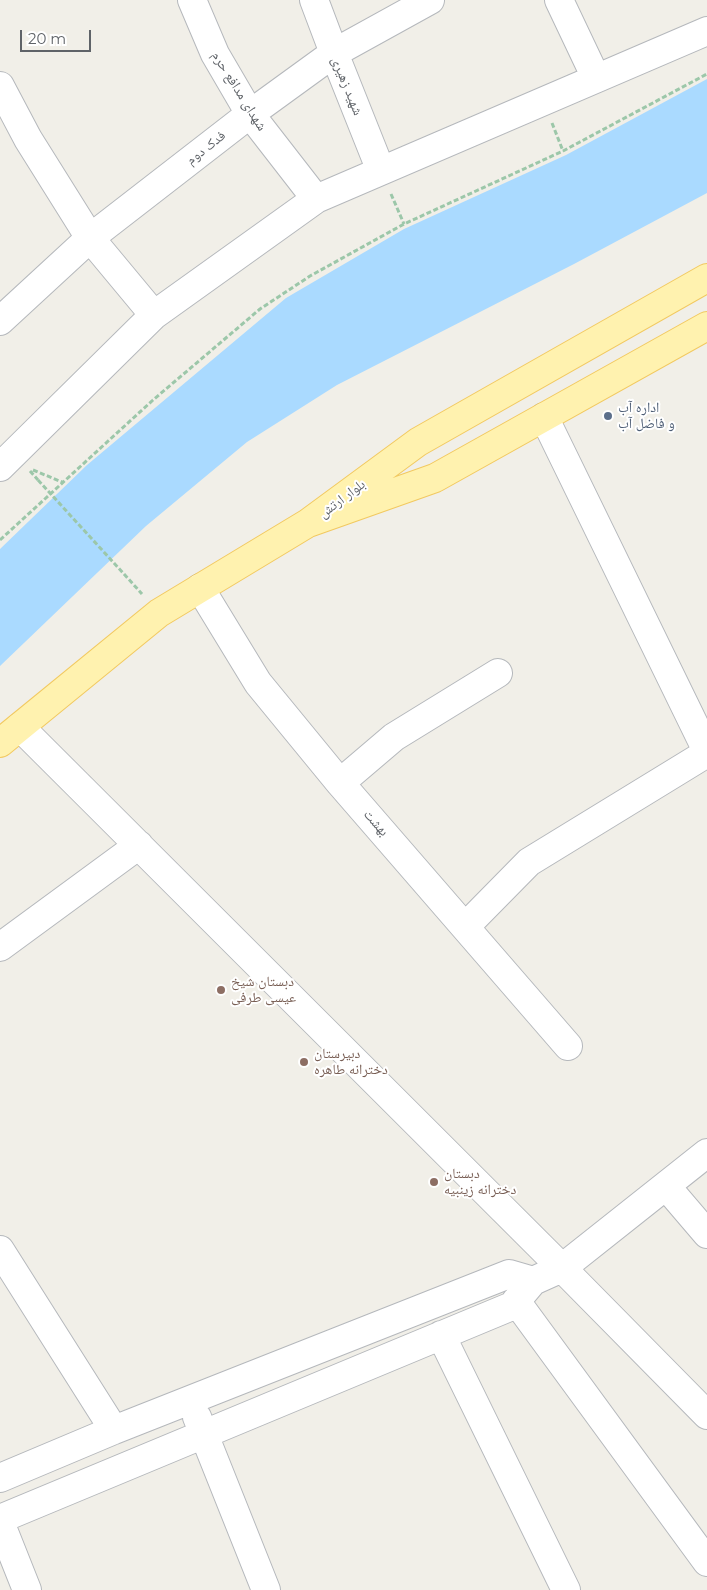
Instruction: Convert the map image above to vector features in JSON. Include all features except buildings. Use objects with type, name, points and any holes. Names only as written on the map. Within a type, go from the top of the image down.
[{"type":"main road","name":"بلوار ارتش","points":[[308,523],[418,442],[707,278]]},
{"type":"main road","name":"بلوار ارتش","points":[[308,523],[435,478],[707,326]]},
{"type":"main road","points":[[10,735],[159,613],[308,523]]},
{"type":"street","name":"شهدای مدافع حرم","points":[[192,0],[215,54],[250,114],[316,199]]},
{"type":"street","name":"شهید زهیری","points":[[314,0],[381,171]]},
{"type":"street","name":"فدک دوم","points":[[0,321],[90,238],[250,114],[334,53],[430,0]]},
{"type":"street","points":[[559,0],[596,78]]},
{"type":"street","points":[[0,467],[154,315],[316,199],[707,31]]},
{"type":"street","points":[[0,86],[28,139],[90,238],[154,315]]},
{"type":"street","points":[[466,926],[529,862],[707,752],[544,417]]},
{"type":"street","name":"بهشت","points":[[200,588],[258,683],[340,783],[466,926],[568,1046]]},
{"type":"street","points":[[340,783],[394,737],[498,673]]},
{"type":"street","points":[[10,735],[138,845],[707,1414]]},
{"type":"street","points":[[0,947],[138,845]]},
{"type":"street","points":[[27,1590],[0,1521],[512,1306],[524,1291],[562,1268],[707,1153]]},
{"type":"street","points":[[666,1186],[707,1234]]},
{"type":"street","points":[[0,1250],[114,1430]]},
{"type":"street","points":[[0,1478],[114,1430],[509,1274],[524,1291],[707,1562]]},
{"type":"street","points":[[441,1335],[566,1590]]},
{"type":"street","points":[[190,1400],[266,1590]]},
{"type":"path","points":[[0,540],[153,400],[260,309],[310,276],[404,224],[563,151],[707,74]]},
{"type":"path","points":[[381,171],[404,224]]},
{"type":"path","points":[[28,468],[62,482]]},
{"type":"path","points":[[38,480],[124,574]]},
{"type":"water","points":[[707,79],[707,193],[574,264],[337,385],[247,442],[146,526],[0,666],[0,549],[87,465],[286,298],[404,229],[566,155]]},
{"type":"place","name":"اداره آب و فاضل آب","points":[[608,416]]},
{"type":"place","name":"دبستان شیخ عیسی طرفی","points":[[221,990]]},
{"type":"place","name":"دبیرستان دخترانه طاهره","points":[[304,1062]]},
{"type":"place","name":"دبستان دخترانه زینبیه","points":[[434,1182]]}]
